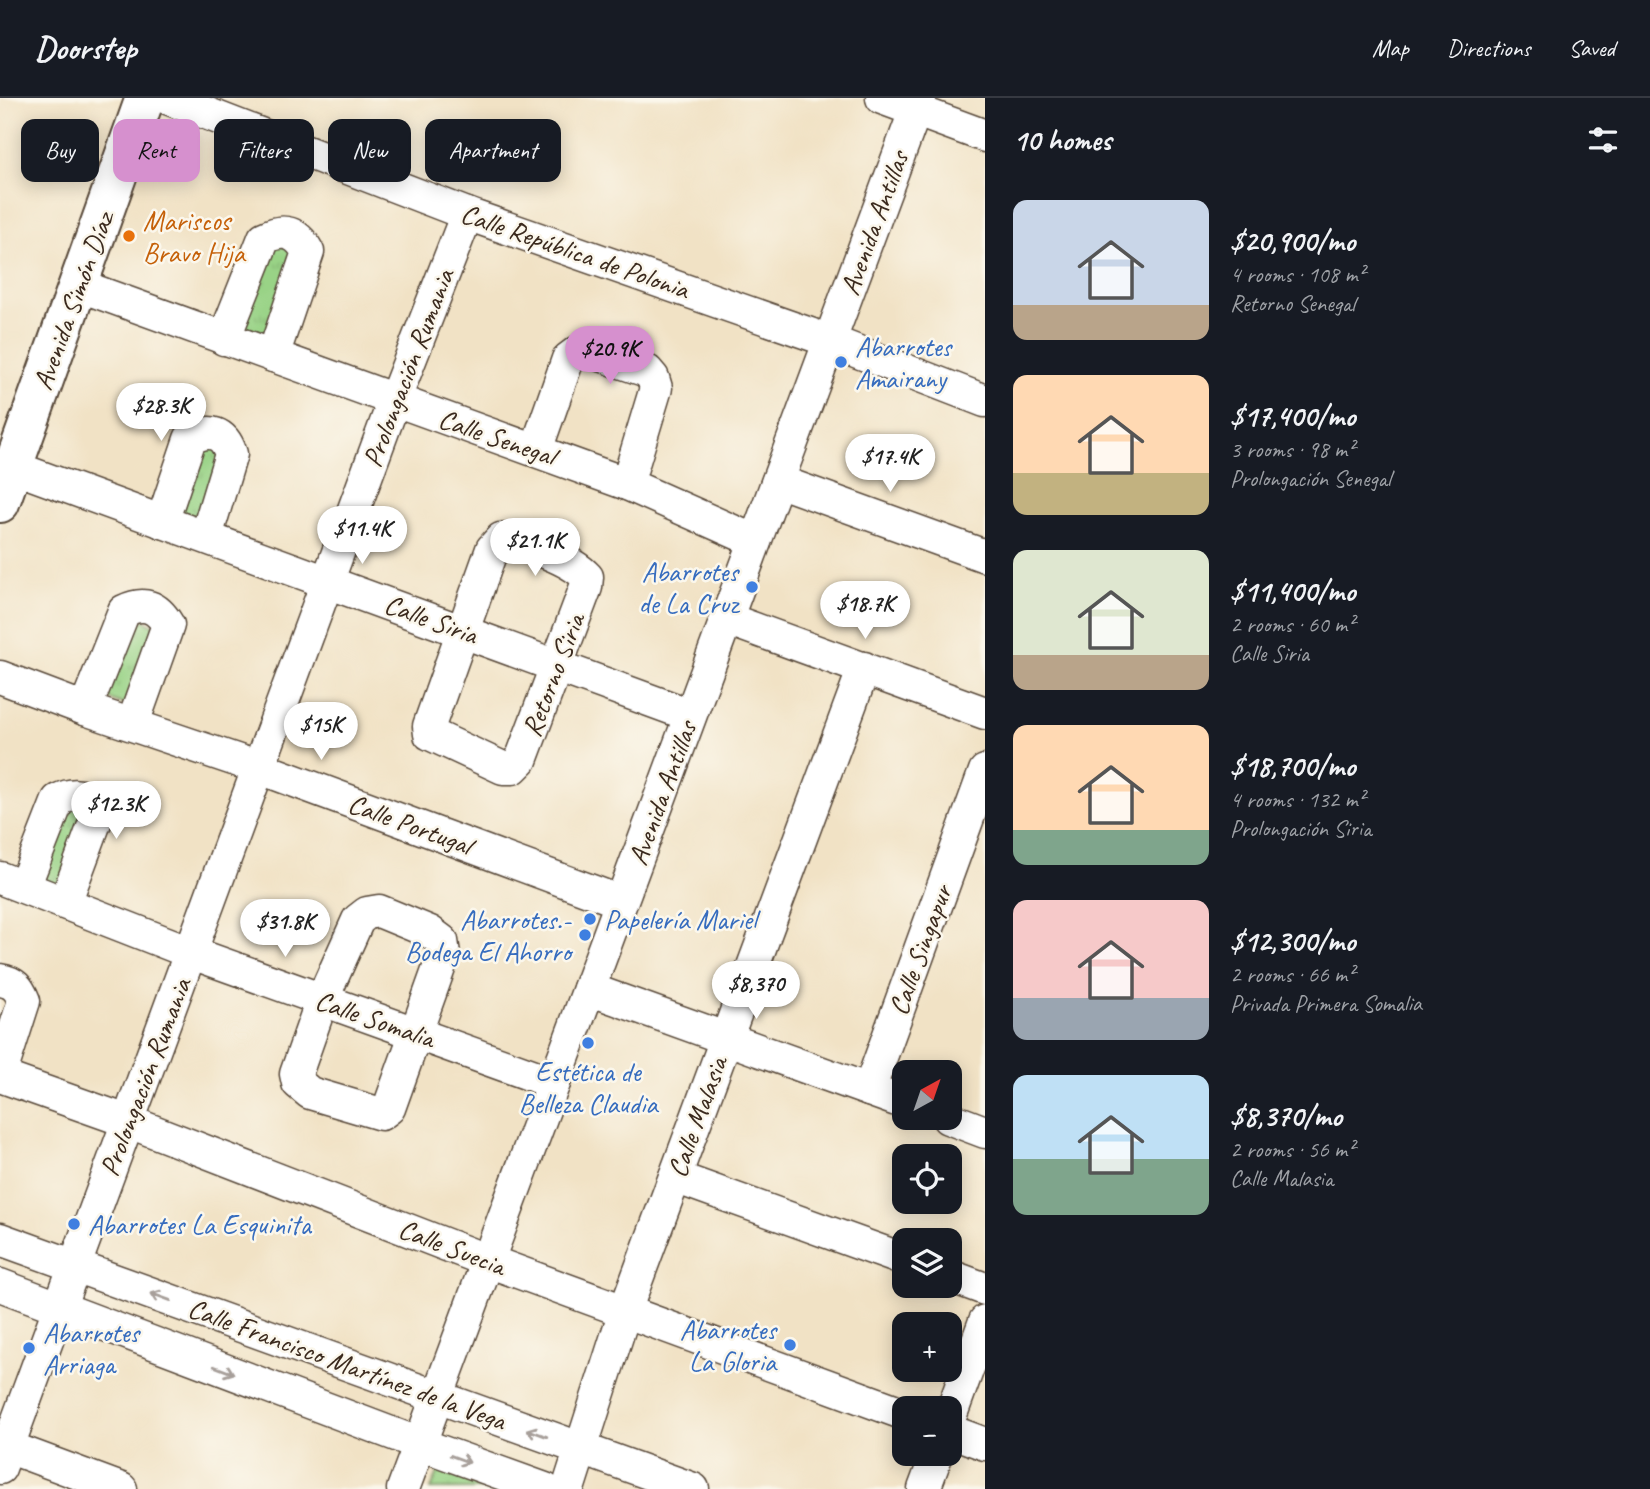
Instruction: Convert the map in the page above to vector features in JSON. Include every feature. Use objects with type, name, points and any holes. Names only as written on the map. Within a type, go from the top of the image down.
[{"type":"main road","name":"Avenida Simón Díaz","points":[[0,503],[145,98]]},
{"type":"street","name":"Calle República de Polonia","points":[[167,98],[467,214],[830,341],[985,401]]},
{"type":"street","points":[[882,98],[918,104],[985,136]]},
{"type":"street","name":"Avenida Antillas","points":[[403,1489],[918,104]]},
{"type":"street","name":"Prolongación Rumania","points":[[3,1453],[192,953],[394,401],[467,214]]},
{"type":"street","points":[[224,339],[264,238],[275,232],[290,233],[302,241],[307,252],[273,356]]},
{"type":"street","name":"Calle Senegal","points":[[78,285],[627,484],[755,541]]},
{"type":"street","points":[[536,450],[568,359],[576,353],[586,350],[647,371],[653,377],[656,388],[627,484]]},
{"type":"street","points":[[162,522],[190,439],[202,432],[215,433],[227,442],[231,454],[206,537]]},
{"type":"street","name":"Calle Siria","points":[[13,467],[691,716]]},
{"type":"street","points":[[778,481],[985,556]]},
{"type":"street","name":"Retorno Siria","points":[[501,539],[514,541],[579,567],[587,577],[586,587],[557,665],[521,760],[513,768],[503,768],[429,734],[429,726],[492,549],[501,539]]},
{"type":"street","points":[[85,709],[124,611],[136,605],[148,607],[161,614],[167,625],[133,723]]},
{"type":"street","points":[[727,619],[985,713]]},
{"type":"street","name":"Calle Malasia","points":[[568,1489],[625,1311],[864,668]]},
{"type":"street","name":"Calle Portugal","points":[[0,677],[85,709],[260,768],[621,902]]},
{"type":"street","name":"Calle Singapur","points":[[869,1090],[985,771]]},
{"type":"street","points":[[12,883],[58,800],[68,795],[81,796],[94,805],[97,817],[65,903]]},
{"type":"street","name":"Calle Somalia","points":[[12,883],[192,953],[554,1083]]},
{"type":"street","points":[[379,911],[430,932],[442,941],[444,954],[417,1033],[389,1108],[381,1114],[310,1093],[298,1083],[296,1074],[322,1000],[358,920],[367,914],[379,911]]},
{"type":"street","points":[[0,980],[10,982],[19,989],[24,1001],[0,1076]]},
{"type":"street","points":[[589,989],[892,1098]]},
{"type":"street","name":"Calle Suecia","points":[[0,1076],[127,1121],[488,1261],[892,1409]]},
{"type":"street","points":[[962,1123],[985,1132]]},
{"type":"street","points":[[675,1177],[892,1255]]},
{"type":"street","name":"Calle Francisco Martínez de la Vega","points":[[0,1239],[693,1489]]},
{"type":"street","points":[[962,1280],[985,1289]]},
{"type":"street","name":"Calle Francisco Martínez de la Vega","points":[[0,1285],[545,1489]]},
{"type":"street","points":[[958,1396],[985,1321]]},
{"type":"street","points":[[962,1435],[985,1444]]},
{"type":"street","points":[[3,1453],[121,1489]]},
{"type":"street","points":[[924,1489],[933,1466]]},
{"type":"green space","points":[[269,240],[300,248],[269,340],[239,328]]},
{"type":"green space","points":[[199,433],[229,445],[201,519],[173,510]]},
{"type":"green space","points":[[136,616],[165,631],[135,709],[104,697]]},
{"type":"green space","points":[[70,797],[103,811],[59,893],[34,882]]},
{"type":"green space","points":[[439,1470],[485,1489],[431,1489]]},
{"type":"place","name":"Mariscos Bravo Hija","points":[[129,236]]},
{"type":"place","name":"Abarrotes Amairany","points":[[841,362]]},
{"type":"place","name":"Abarrotes de La Cruz","points":[[752,587]]},
{"type":"place","name":"Papelería Mariel","points":[[590,919]]},
{"type":"place","name":"Abarrotes.- Bodega El Ahorro","points":[[585,935]]},
{"type":"place","name":"Estética de Belleza Claudia","points":[[588,1043]]},
{"type":"place","name":"Abarrotes La Esquinita","points":[[74,1224]]},
{"type":"place","name":"Abarrotes La Gloria","points":[[790,1345]]},
{"type":"place","name":"Abarrotes Arriaga","points":[[29,1348]]}]
